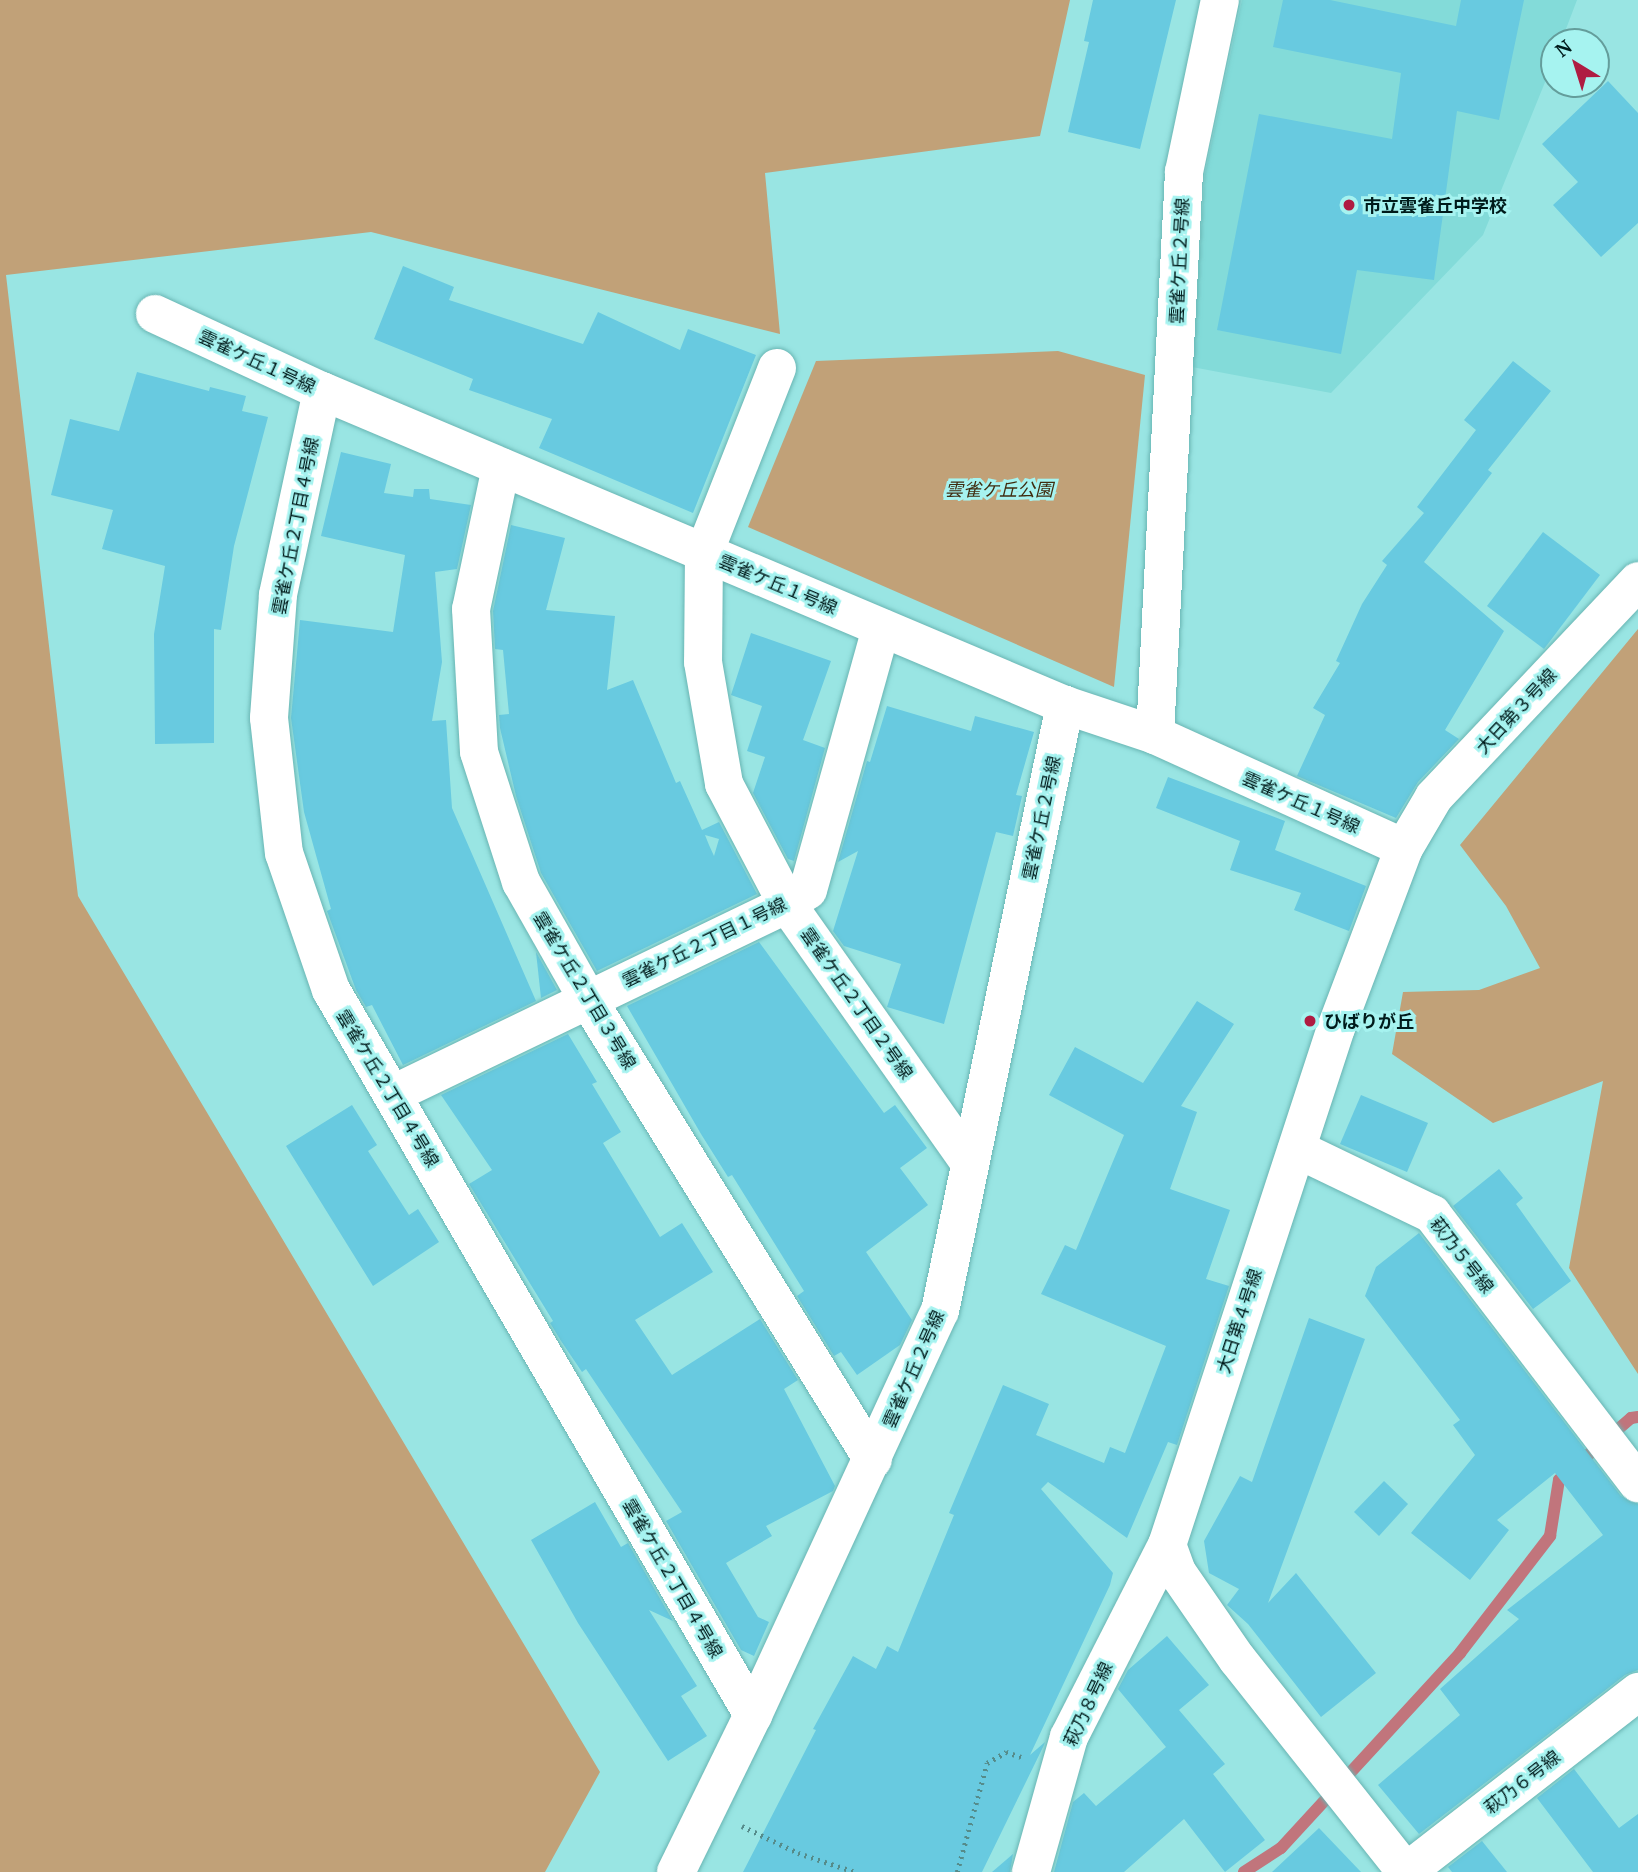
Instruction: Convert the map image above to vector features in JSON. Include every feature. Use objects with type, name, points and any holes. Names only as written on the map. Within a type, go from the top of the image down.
[{"type":"street","name":"雲雀ケ丘２号線","points":[[1155,736],[1184,172],[1220,0]]},
{"type":"street","name":"雲雀ケ丘１号線","points":[[155,314],[322,391],[1065,705],[1155,736],[1404,848]]},
{"type":"street","points":[[704,553],[777,368]]},
{"type":"street","name":"雲雀ケ丘２丁目４号線","points":[[322,391],[278,595],[269,718],[284,853],[331,990],[753,1716]]},
{"type":"street","name":"雲雀ケ丘２丁目３号線","points":[[501,467],[471,609],[479,752],[521,883],[587,998],[873,1460]]},
{"type":"street","name":"雲雀ケ丘２丁目２号線","points":[[704,553],[703,662],[724,784],[787,904],[970,1163]]},
{"type":"street","name":"大日第３号線","points":[[1404,848],[1434,797],[1638,581]]},
{"type":"street","name":"雲雀ケ丘２丁目１号線","points":[[393,1094],[587,998],[787,904],[808,890],[881,628]]},
{"type":"street","name":"雲雀ケ丘２号線","points":[[676,1872],[753,1716],[940,1311],[1065,705]]},
{"type":"street","name":"大日第４号線","points":[[1167,1545],[1336,1028],[1404,848]]},
{"type":"street","name":"萩乃５号線","points":[[1297,1149],[1432,1214],[1629,1471]]},
{"type":"street","points":[[1167,1545],[1177,1572],[1237,1659],[1406,1872]]},
{"type":"street","name":"萩乃８号線","points":[[1031,1872],[1069,1737],[1167,1545]]},
{"type":"street","name":"萩乃６号線","points":[[1406,1872],[1638,1692]]},
{"type":"path","points":[[957,1872],[987,1763],[1006,1752],[1029,1760]]},
{"type":"path","points":[[732,1820],[797,1853],[855,1872]]},
{"type":"shaded area","name":"市立雲雀丘中学校","points":[[1242,0],[1577,0],[1566,28],[1540,28],[1540,95],[1483,235],[1331,393],[1192,367],[1205,174]]},
{"type":"green space","points":[[0,0],[1070,0],[1040,136],[765,173],[780,334],[371,232],[6,275],[78,896],[600,1772],[545,1872],[0,1872]]},
{"type":"green space","name":"雲雀ケ丘公園","points":[[1058,351],[1145,375],[1114,687],[748,527],[816,361]]},
{"type":"green space","points":[[1638,629],[1638,1374],[1569,1268],[1603,1081],[1493,1123],[1392,1054],[1403,992],[1479,990],[1540,968],[1506,906],[1460,845]]},
{"type":"building","points":[[1093,0],[1176,0],[1140,149],[1068,132],[1089,42],[1084,41]]},
{"type":"building","points":[[1283,0],[1330,0],[1456,26],[1461,0],[1524,0],[1499,120],[1457,111],[1434,280],[1357,270],[1341,354],[1217,330],[1259,114],[1392,139],[1401,73],[1273,47]]},
{"type":"building","points":[[1610,83],[1638,113],[1638,223],[1601,257],[1553,205],[1578,182],[1542,144],[1590,98],[1610,98]]},
{"type":"building","points":[[403,266],[454,287],[449,300],[583,344],[598,312],[680,350],[688,329],[756,355],[693,513],[539,448],[552,419],[469,390],[473,379],[374,339]]},
{"type":"building","points":[[1513,361],[1551,391],[1488,470],[1492,473],[1424,562],[1504,631],[1445,730],[1459,739],[1418,782],[1396,818],[1297,776],[1325,715],[1313,708],[1340,663],[1336,661],[1362,604],[1387,565],[1382,561],[1424,513],[1417,507],[1476,430],[1464,420]]},
{"type":"building","points":[[137,372],[209,391],[210,387],[246,396],[242,411],[268,417],[234,546],[221,630],[214,629],[214,743],[155,744],[154,634],[165,566],[102,549],[113,510],[51,495],[70,419],[119,431]]},
{"type":"building","points":[[341,452],[391,464],[384,493],[413,497],[414,489],[429,489],[430,499],[471,505],[457,569],[435,572],[442,662],[432,721],[446,720],[452,808],[536,1001],[403,1065],[372,1005],[366,1007],[356,990],[327,911],[331,909],[304,812],[291,718],[300,620],[393,632],[405,555],[321,536]]},
{"type":"building","points":[[511,525],[565,538],[546,610],[615,616],[607,690],[633,680],[676,783],[680,781],[702,830],[719,822],[757,894],[597,971],[541,873],[516,796],[500,728],[499,715],[509,714],[503,650],[495,649],[493,611]],"holes":[[[705,835],[719,839],[714,856]]]},
{"type":"building","points":[[1543,532],[1600,575],[1544,649],[1487,606]]},
{"type":"building","points":[[751,633],[831,661],[803,740],[825,748],[794,861],[788,859],[753,793],[765,757],[747,751],[762,706],[731,695]]},
{"type":"building","points":[[887,706],[971,731],[975,716],[1034,732],[1016,795],[1022,796],[1013,836],[996,832],[944,1024],[887,1007],[901,964],[844,946],[833,931],[858,851],[838,862],[867,761],[870,762]]},
{"type":"building","points":[[1168,777],[1285,821],[1275,850],[1366,886],[1349,931],[1294,910],[1301,893],[1230,870],[1240,841],[1156,808]]},
{"type":"building","points":[[759,942],[884,1113],[895,1105],[927,1148],[900,1168],[928,1205],[866,1252],[912,1320],[900,1345],[857,1375],[841,1352],[834,1356],[797,1296],[804,1291],[732,1175],[728,1177],[701,1134],[627,1006]]},
{"type":"building","points":[[536,952],[557,990],[541,998]]},
{"type":"building","points":[[1197,1001],[1234,1024],[1181,1106],[1197,1112],[1170,1189],[1230,1210],[1206,1279],[1229,1286],[1177,1445],[1168,1442],[1127,1538],[1048,1482],[1041,1489],[1113,1573],[1110,1585],[1030,1755],[1045,1742],[1044,1745],[982,1872],[743,1872],[816,1730],[813,1729],[853,1656],[876,1669],[887,1646],[898,1652],[954,1515],[949,1513],[1003,1385],[1049,1404],[1036,1435],[1104,1463],[1110,1447],[1125,1453],[1166,1346],[1041,1294],[1065,1245],[1076,1250],[1124,1135],[1049,1095],[1075,1047],[1143,1083]]},
{"type":"building","points":[[568,1034],[597,1082],[592,1084],[621,1132],[603,1143],[660,1237],[682,1223],[713,1272],[635,1320],[672,1375],[760,1319],[798,1380],[784,1389],[835,1486],[833,1491],[766,1526],[772,1536],[726,1563],[758,1617],[769,1622],[754,1656],[741,1650],[666,1521],[682,1512],[586,1369],[582,1372],[561,1341],[550,1323],[553,1321],[469,1184],[492,1170],[441,1095]]},
{"type":"building","points":[[1361,1095],[1428,1123],[1407,1172],[1340,1144]]},
{"type":"building","points":[[352,1105],[377,1145],[368,1151],[409,1215],[418,1209],[439,1242],[373,1286],[286,1146]]},
{"type":"building","points":[[1499,1169],[1523,1198],[1516,1204],[1571,1281],[1533,1309],[1453,1206]]},
{"type":"building","points":[[1419,1233],[1621,1496],[1638,1504],[1638,1670],[1625,1675],[1419,1834],[1378,1785],[1460,1715],[1440,1689],[1519,1619],[1507,1610],[1603,1535],[1555,1473],[1497,1520],[1509,1530],[1470,1580],[1411,1533],[1475,1455],[1453,1425],[1460,1420],[1365,1296],[1376,1267]]},
{"type":"building","points":[[1309,1318],[1365,1339],[1268,1603],[1296,1573],[1376,1673],[1321,1717],[1248,1624],[1227,1605],[1239,1589],[1209,1573],[1204,1541],[1240,1476],[1252,1482]]},
{"type":"building","points":[[1384,1481],[1408,1504],[1379,1536],[1354,1512]]},
{"type":"building","points":[[595,1502],[621,1547],[628,1543],[673,1621],[649,1610],[697,1686],[681,1696],[707,1736],[668,1761],[578,1623],[531,1540]]},
{"type":"building","points":[[1167,1636],[1209,1685],[1179,1710],[1225,1764],[1213,1774],[1265,1840],[1225,1872],[1184,1819],[1124,1872],[1054,1872],[1073,1802],[1084,1793],[1096,1806],[1166,1747],[1118,1689],[1128,1670]]},
{"type":"building","points":[[1574,1769],[1619,1828],[1638,1814],[1638,1872],[1593,1872],[1537,1798]]},
{"type":"building","points":[[1319,1828],[1361,1872],[1272,1872]]},
{"type":"building","points":[[1482,1841],[1507,1872],[1452,1872],[1448,1867]]},
{"type":"building","points":[[1013,1854],[1010,1872],[992,1872]]},
{"type":"waterway","points":[[1244,1872],[1281,1848],[1460,1653],[1550,1536],[1559,1480],[1631,1418],[1638,1417]]},
{"type":"place","name":"市立雲雀丘中学校","points":[[1349,205]]},
{"type":"place","name":"ひばりが丘","points":[[1310,1021]]}]
